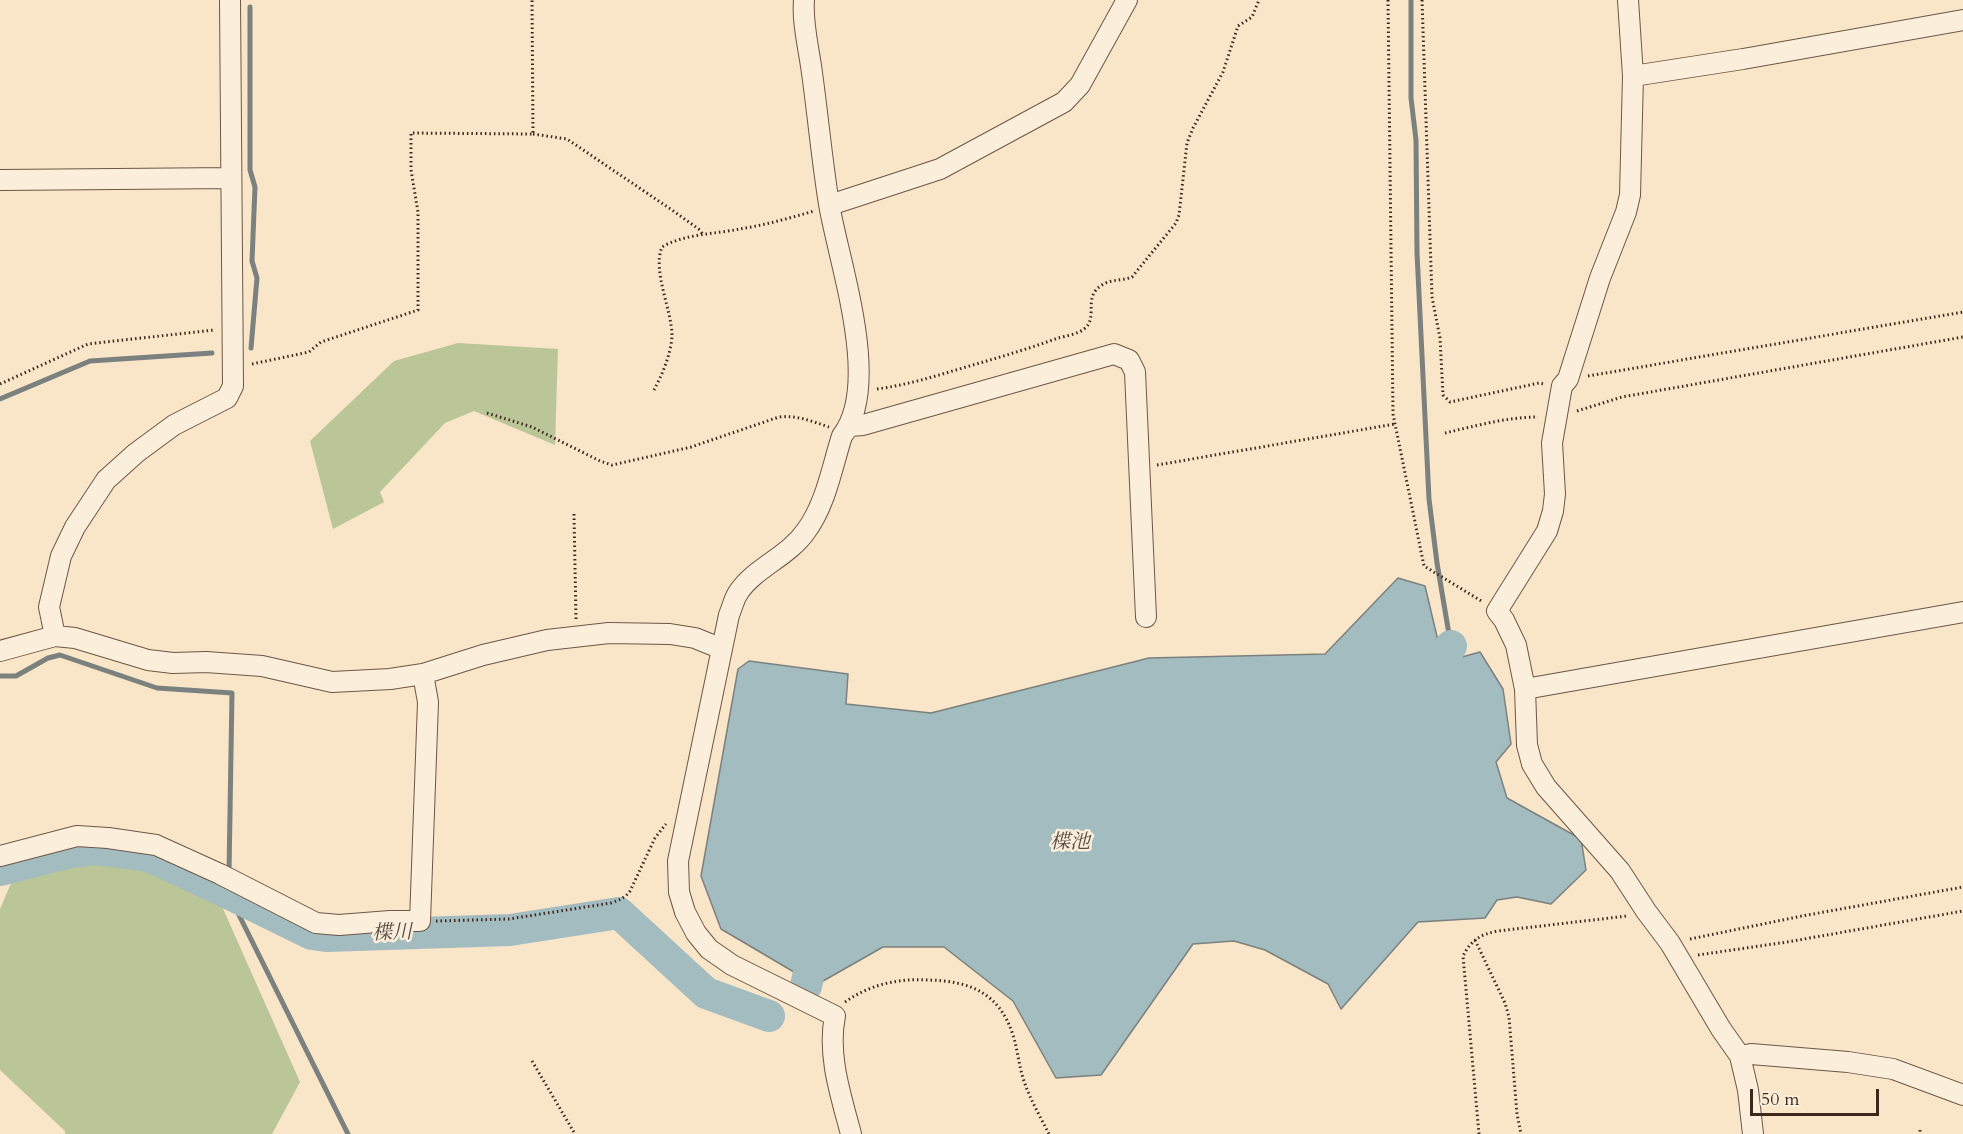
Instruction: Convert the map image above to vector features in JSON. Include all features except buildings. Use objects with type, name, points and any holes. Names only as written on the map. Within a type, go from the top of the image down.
[{"type":"street","points":[[54,636],[49,607],[61,556],[81,518],[106,480],[136,453],[174,425],[227,398],[232,386],[230,0]]},
{"type":"street","points":[[804,0],[830,205],[859,351],[857,391],[847,429],[818,512],[805,532],[784,554],[751,578],[738,594],[729,615],[678,861],[679,892],[685,912],[696,933],[709,949],[732,966],[835,1016],[833,1049],[836,1075],[851,1134]]},
{"type":"street","points":[[830,205],[940,169],[1064,102],[1080,85],[1128,0]]},
{"type":"street","points":[[1628,0],[1633,76],[1630,195],[1565,383],[1552,443],[1555,494],[1547,531],[1497,611],[1516,645],[1525,689],[1527,746],[1533,764],[1546,787],[1620,871],[1674,950],[1721,1029],[1740,1056],[1748,1090],[1753,1134]]},
{"type":"street","points":[[1633,76],[1963,20]]},
{"type":"street","points":[[0,180],[231,178]]},
{"type":"street","points":[[847,429],[1114,354],[1129,360],[1135,372],[1146,617]]},
{"type":"street","points":[[1525,689],[1963,612]]},
{"type":"street","points":[[0,651],[54,636],[75,638],[148,660],[262,666],[332,682],[390,679],[423,674],[483,655],[546,640],[609,633],[670,634],[695,638],[722,649]]},
{"type":"street","points":[[0,856],[77,836],[156,845],[316,922],[339,925],[420,921],[428,702],[423,674]]},
{"type":"street","points":[[1740,1056],[1751,1054],[1848,1062],[1893,1069],[1963,1095]]},
{"type":"path","points":[[532,0],[533,134]]},
{"type":"path","points":[[857,391],[902,386],[1084,330],[1091,320],[1091,299],[1094,291],[1110,281],[1126,280],[1132,276],[1176,223],[1179,215],[1187,143],[1192,128],[1223,72],[1238,26],[1252,17],[1259,0]]},
{"type":"path","points":[[1388,0],[1393,414],[1424,566],[1497,611]]},
{"type":"path","points":[[1422,0],[1432,297],[1440,338],[1443,395],[1450,402],[1539,383],[1565,383],[1963,312]]},
{"type":"path","points":[[232,367],[262,363],[309,352],[321,342],[418,310],[418,212],[411,170],[411,133],[533,134],[567,139],[672,210],[700,230],[703,235]]},
{"type":"path","points":[[654,390],[668,357],[672,336],[659,260],[662,247],[669,243],[703,235],[786,219],[830,205]]},
{"type":"path","points":[[0,384],[88,344],[231,328]]},
{"type":"path","points":[[1445,433],[1525,417],[1557,417],[1622,398],[1963,337]]},
{"type":"path","points":[[487,413],[532,427],[612,465],[691,447],[778,417],[804,418],[847,429]]},
{"type":"path","points":[[1138,468],[1395,424]]},
{"type":"path","points":[[574,514],[574,599],[578,636]]},
{"type":"path","points":[[420,921],[509,919],[611,903],[621,899],[630,891],[655,838],[669,821]]},
{"type":"path","points":[[1674,950],[1802,916],[1963,887]]},
{"type":"path","points":[[1479,1134],[1463,956],[1475,939],[1498,931],[1619,917],[1646,911]]},
{"type":"path","points":[[1674,950],[1786,942],[1963,911]]},
{"type":"path","points":[[1475,939],[1505,1003],[1509,1017],[1517,1114],[1521,1134]]},
{"type":"path","points":[[835,1016],[843,1003],[857,993],[893,982],[920,979],[945,980],[958,982],[984,993],[993,999],[1006,1018],[1013,1035],[1026,1086],[1049,1134]]},
{"type":"path","points":[[532,1061],[575,1134]]},
{"type":"green space","points":[[458,343],[558,349],[555,445],[474,411],[445,423],[380,492],[384,502],[333,529],[310,441],[394,361]]},
{"type":"green space","points":[[86,857],[139,868],[220,902],[300,1082],[272,1134],[65,1134],[65,1131],[0,1070],[0,909],[16,872]]},
{"type":"water","name":"楪池","points":[[1398,578],[1425,586],[1440,649],[1451,660],[1480,652],[1503,689],[1511,744],[1496,762],[1507,798],[1581,839],[1586,870],[1551,904],[1517,897],[1497,900],[1485,918],[1418,922],[1341,1009],[1328,984],[1265,950],[1234,941],[1193,944],[1101,1075],[1056,1078],[1013,1001],[944,947],[883,947],[816,985],[721,929],[701,876],[738,669],[749,661],[848,674],[846,704],[931,713],[1149,658],[1325,654]]},
{"type":"waterway","points":[[1411,0],[1411,98],[1416,140],[1417,253],[1429,499],[1451,646]]},
{"type":"waterway","points":[[250,7],[250,170],[255,187],[252,261],[257,278],[251,348]]},
{"type":"waterway","points":[[0,399],[90,361],[212,353]]},
{"type":"waterway","name":"楪池","points":[[1421,689],[1451,646]]},
{"type":"waterway","points":[[0,676],[16,676],[48,658],[60,655],[157,688],[232,693],[229,873]]},
{"type":"waterway","name":"楪川","points":[[0,870],[66,853],[94,849],[149,856],[312,934],[326,936],[510,930],[619,913],[706,993],[769,1016]]},
{"type":"waterway","points":[[228,885],[228,893],[348,1134]]},
{"type":"waterway","name":"楪池","points":[[806,986],[817,937]]}]
